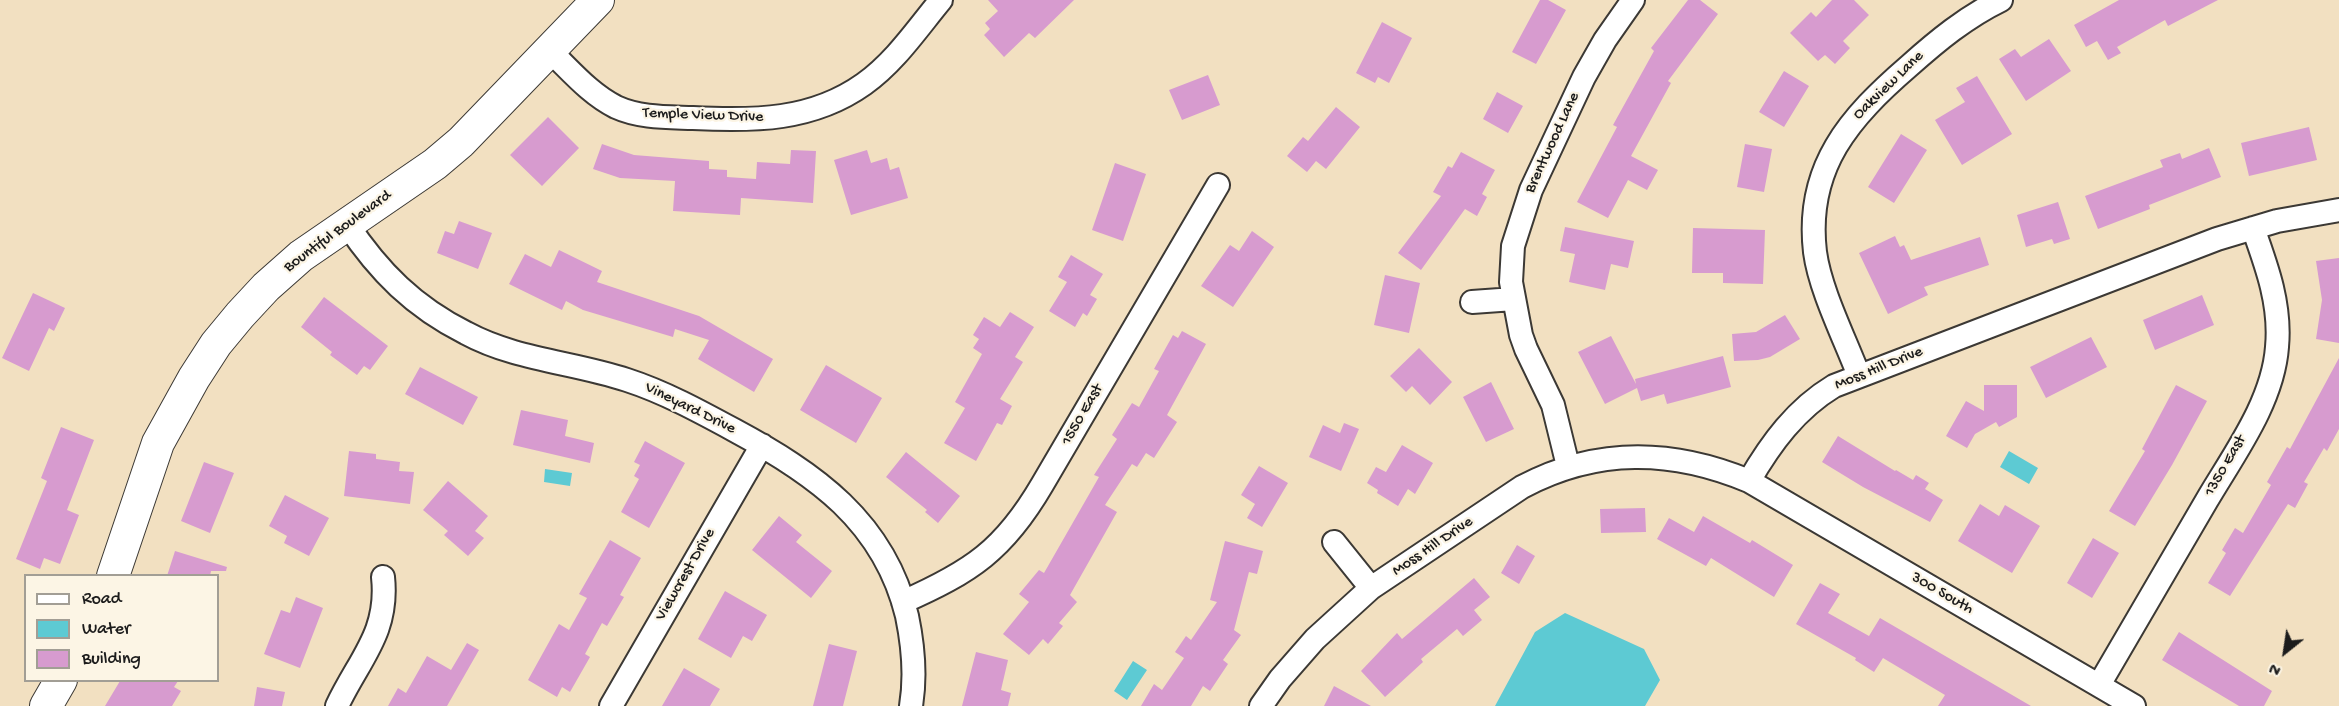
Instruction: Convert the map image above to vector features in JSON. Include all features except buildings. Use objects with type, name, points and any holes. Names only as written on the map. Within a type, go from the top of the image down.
[{"type":"main road","name":"Bountiful Boulevard","points":[[114,574],[158,443],[216,344],[266,287],[301,256],[444,157],[490,114],[598,0]]},
{"type":"main road","points":[[46,706],[60,682]]},
{"type":"street","name":"Temple View Drive","points":[[550,51],[590,91],[610,104],[632,113],[662,117],[741,120],[776,118],[821,107],[863,85],[889,62],[941,0]]},
{"type":"street","name":"Brentwood Lane","points":[[1568,466],[1558,420],[1526,349],[1514,299],[1511,264],[1513,246],[1531,190],[1584,77],[1605,40],[1633,0]]},
{"type":"street","name":"Oakview Lane","points":[[1859,376],[1826,289],[1816,254],[1814,218],[1825,169],[1838,141],[1850,124],[1881,90],[1950,31],[2001,0]]},
{"type":"street","name":"1550 East","points":[[903,602],[943,584],[974,566],[1019,521],[1218,184]]},
{"type":"street","name":"Moss Hill Drive","points":[[1261,706],[1280,679],[1315,639],[1371,588],[1522,487],[1543,476],[1568,466],[1611,458],[1659,457],[1707,466],[1749,481],[1763,457],[1793,418],[1820,394],[1834,386],[2217,239],[2304,215],[2339,210]]},
{"type":"street","name":"Vineyard Drive","points":[[347,224],[374,262],[405,294],[465,333],[513,353],[605,373],[647,387],[689,406],[762,445],[824,485],[857,518],[885,558],[903,602],[913,653],[914,676],[911,706]]},
{"type":"street","name":"1350 East","points":[[2099,685],[2251,424],[2273,370],[2277,349],[2276,300],[2253,228]]},
{"type":"street","points":[[1472,302],[1514,299]]},
{"type":"street","name":"Viewcrest Drive","points":[[610,706],[762,445]]},
{"type":"street","name":"300 South","points":[[1749,481],[2134,706]]},
{"type":"street","points":[[1334,542],[1371,588]]},
{"type":"street","points":[[337,706],[377,634],[383,616],[385,597],[383,577]]},
{"type":"water","points":[[2009,451],[2038,468],[2029,484],[2000,467]]},
{"type":"water","points":[[545,469],[572,473],[570,486],[544,482]]},
{"type":"water","points":[[1565,613],[1644,649],[1660,680],[1645,706],[1495,706],[1535,632]]},
{"type":"water","points":[[1133,661],[1147,670],[1127,700],[1114,691]]}]
